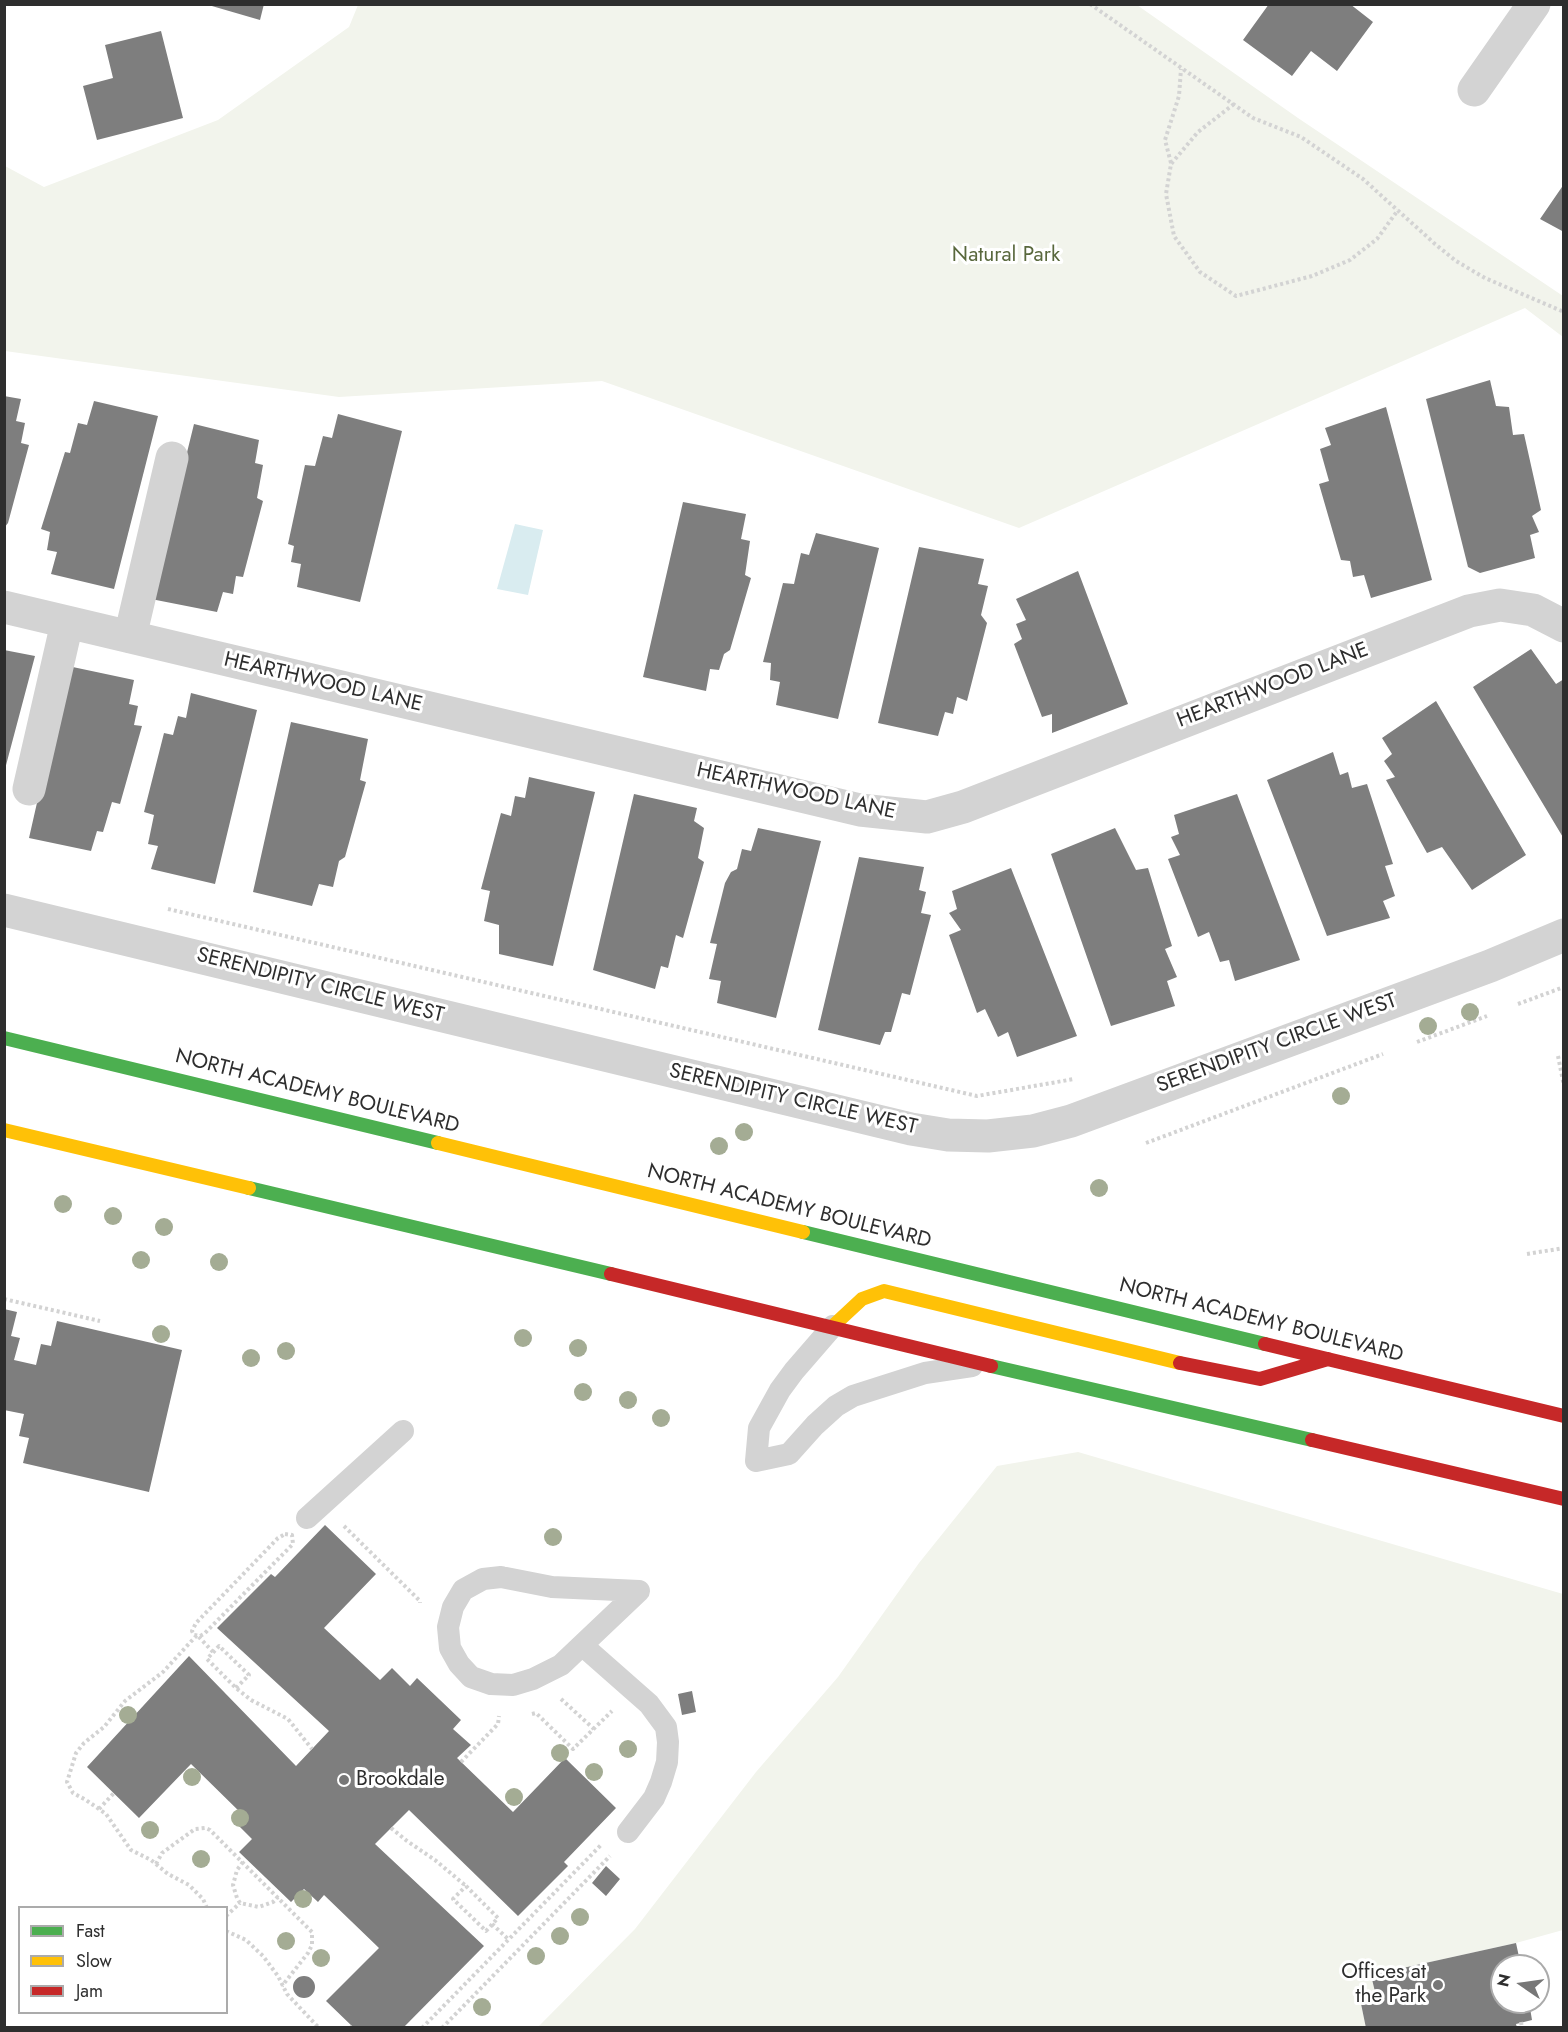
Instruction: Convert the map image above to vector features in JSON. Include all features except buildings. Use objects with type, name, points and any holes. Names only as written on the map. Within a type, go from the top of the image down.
[{"type":"main road","name":"NORTH ACADEMY BOULEVARD","points":[[4,1038],[1563,1416]]},
{"type":"main road","points":[[4,1130],[833,1326],[983,1364],[1563,1499]]},
{"type":"main road","points":[[833,1326],[862,1299],[884,1291],[1152,1358],[1260,1379],[1328,1359]]},
{"type":"street","points":[[1474,90],[1534,4]]},
{"type":"street","points":[[130,637],[172,458]]},
{"type":"street","name":"HEARTHWOOD LANE","points":[[4,607],[842,806],[888,814],[927,817],[963,807],[1469,611],[1500,605],[1533,610],[1563,626]]},
{"type":"street","points":[[29,789],[66,622]]},
{"type":"street","name":"SERENDIPITY CIRCLE WEST","points":[[4,910],[911,1129],[948,1135],[988,1136],[1033,1131],[1071,1121],[1490,966],[1563,935]]},
{"type":"lane","points":[[833,1326],[794,1371],[759,1428],[756,1461],[789,1454],[815,1425],[836,1406],[853,1396],[925,1373],[983,1364]]},
{"type":"lane","points":[[307,1518],[404,1431]]},
{"type":"lane","points":[[501,1577],[552,1587],[639,1592],[582,1645],[561,1665],[538,1677],[513,1685],[491,1684],[471,1677],[459,1664],[450,1648],[448,1627],[453,1607],[463,1590],[483,1579],[501,1577]]},
{"type":"lane","points":[[582,1645],[649,1704],[666,1727],[667,1762],[661,1782],[654,1798],[628,1832]]},
{"type":"path","points":[[1090,4],[1253,118],[1301,136],[1363,178],[1435,244],[1466,267],[1485,278],[1563,312]]},
{"type":"path","points":[[1181,68],[1179,96],[1166,140],[1171,164],[1166,194],[1174,236],[1200,272],[1236,296],[1312,276],[1350,260],[1377,239],[1398,210]]},
{"type":"path","points":[[1171,164],[1198,132],[1233,105]]},
{"type":"path","points":[[164,908],[977,1096],[1076,1078]]},
{"type":"path","points":[[1518,1004],[1563,987]]},
{"type":"path","points":[[1417,1042],[1487,1016]]},
{"type":"path","points":[[1146,1143],[1383,1054]]},
{"type":"path","points":[[1558,1056],[1563,1086]]},
{"type":"path","points":[[1527,1254],[1563,1248]]},
{"type":"path","points":[[4,1299],[100,1321]]},
{"type":"path","points":[[206,1906],[196,1891],[131,1850],[99,1809],[73,1793],[68,1787],[68,1775],[76,1753],[84,1743],[104,1727],[125,1701],[163,1672],[197,1635],[204,1634],[293,1544],[292,1536],[285,1534],[278,1538],[196,1623],[192,1631],[194,1635],[197,1635],[213,1652]]},
{"type":"path","points":[[236,1688],[249,1675],[219,1646],[207,1659],[236,1688],[251,1700],[288,1719],[312,1749]]},
{"type":"path","points":[[538,1677],[594,1729]]},
{"type":"path","points":[[461,1762],[498,1724],[499,1716]]},
{"type":"path","points":[[99,1809],[114,1793]]},
{"type":"path","points":[[156,1864],[162,1853],[199,1827],[210,1830],[263,1879],[309,1926],[314,1938],[308,1953],[282,1986]]},
{"type":"path","points":[[392,1828],[466,1886],[498,1918],[486,1931],[453,1899],[466,1886]]},
{"type":"path","points":[[422,2028],[605,1840]]},
{"type":"path","points":[[442,2028],[610,1855]]},
{"type":"path","points":[[243,1862],[237,1870],[233,1885],[240,1903],[259,1907],[273,1902],[278,1896]]},
{"type":"path","points":[[228,1914],[240,1903]]},
{"type":"path","points":[[492,1924],[508,1939]]},
{"type":"path","points":[[228,1932],[246,1940],[255,1948],[270,1965],[287,1994],[319,2028]]},
{"type":"green space","name":"Natural Park","points":[[358,5],[1137,5],[1298,118],[1563,296],[1563,337],[1525,308],[1019,528],[602,381],[339,397],[5,351],[5,166],[44,187],[218,120],[349,27]]},
{"type":"green space","points":[[1078,1452],[1563,1594],[1563,1930],[1516,1943],[1371,1975],[1376,1996],[1360,2000],[1366,2027],[537,2028],[635,1929],[756,1772],[838,1677],[919,1563],[997,1466]]},
{"type":"shaded area","points":[[515,524],[543,530],[528,595],[497,589]]},
{"type":"traffic: fast","points":[[4,1038],[438,1143]]},
{"type":"traffic: fast","points":[[249,1188],[611,1274]]},
{"type":"traffic: fast","points":[[803,1232],[1265,1344]]},
{"type":"traffic: fast","points":[[991,1366],[1312,1440]]},
{"type":"traffic: slow","points":[[4,1130],[249,1188]]},
{"type":"traffic: slow","points":[[438,1143],[803,1232]]},
{"type":"traffic: slow","points":[[833,1326],[862,1299],[884,1291],[1180,1363]]},
{"type":"traffic: jam","points":[[611,1274],[991,1366]]},
{"type":"traffic: jam","points":[[1265,1344],[1564,1416]]},
{"type":"traffic: jam","points":[[1180,1363],[1260,1379],[1328,1359]]},
{"type":"traffic: jam","points":[[1312,1440],[1564,1499]]},
{"type":"place","name":"Brookdale","points":[[344,1780]]},
{"type":"place","name":"Offices at the Park","points":[[1438,1985]]}]
